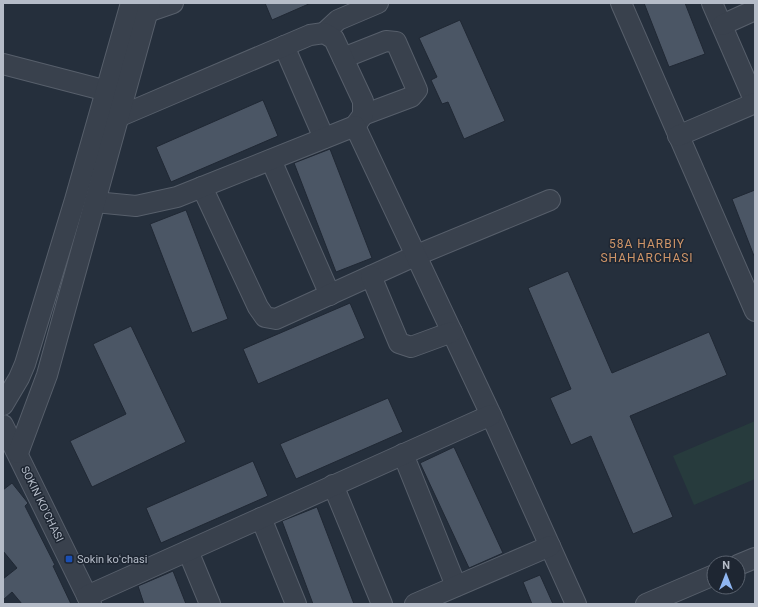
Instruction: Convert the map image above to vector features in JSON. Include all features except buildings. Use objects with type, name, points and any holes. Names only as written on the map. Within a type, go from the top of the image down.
[{"type":"street","points":[[143,6],[173,3]]},
{"type":"street","points":[[118,117],[310,35],[324,33],[338,20],[378,3]]},
{"type":"street","points":[[621,3],[755,311]]},
{"type":"street","points":[[678,136],[755,102],[712,3]]},
{"type":"street","points":[[3,405],[19,378],[25,364],[76,200],[106,91],[143,6]]},
{"type":"street","points":[[8,439],[47,375],[118,117],[143,6]]},
{"type":"street","points":[[722,25],[755,10]]},
{"type":"street","points":[[324,33],[334,39],[363,102],[359,120],[416,256],[491,415],[576,604]]},
{"type":"street","points":[[95,202],[136,206],[177,197],[324,138],[359,120],[411,97],[417,90],[396,42],[386,41],[343,58]]},
{"type":"street","points":[[284,46],[324,138]]},
{"type":"street","points":[[3,64],[106,91]]},
{"type":"street","points":[[271,160],[330,295]]},
{"type":"street","points":[[202,187],[258,307],[265,317],[276,319],[416,256],[550,200]]},
{"type":"street","points":[[371,276],[399,343],[411,346],[452,332]]},
{"type":"street","points":[[89,600],[188,551],[491,415]]},
{"type":"street","name":"SOKIN KO'CHASI","points":[[8,439],[89,600]]},
{"type":"street","points":[[403,454],[456,586]]},
{"type":"street","points":[[333,485],[382,604]]},
{"type":"street","points":[[261,518],[296,604]]},
{"type":"street","points":[[415,604],[550,546]]},
{"type":"street","points":[[188,551],[210,604]]},
{"type":"street","points":[[646,604],[706,578]]},
{"type":"green space","points":[[755,421],[755,479],[694,505],[673,456]]},
{"type":"place","name":"Sokin koʻchasi","points":[[69,559]]},
{"type":"district","name":"58A HARBIY SHAHARCHASI","points":[[647,251]]}]
